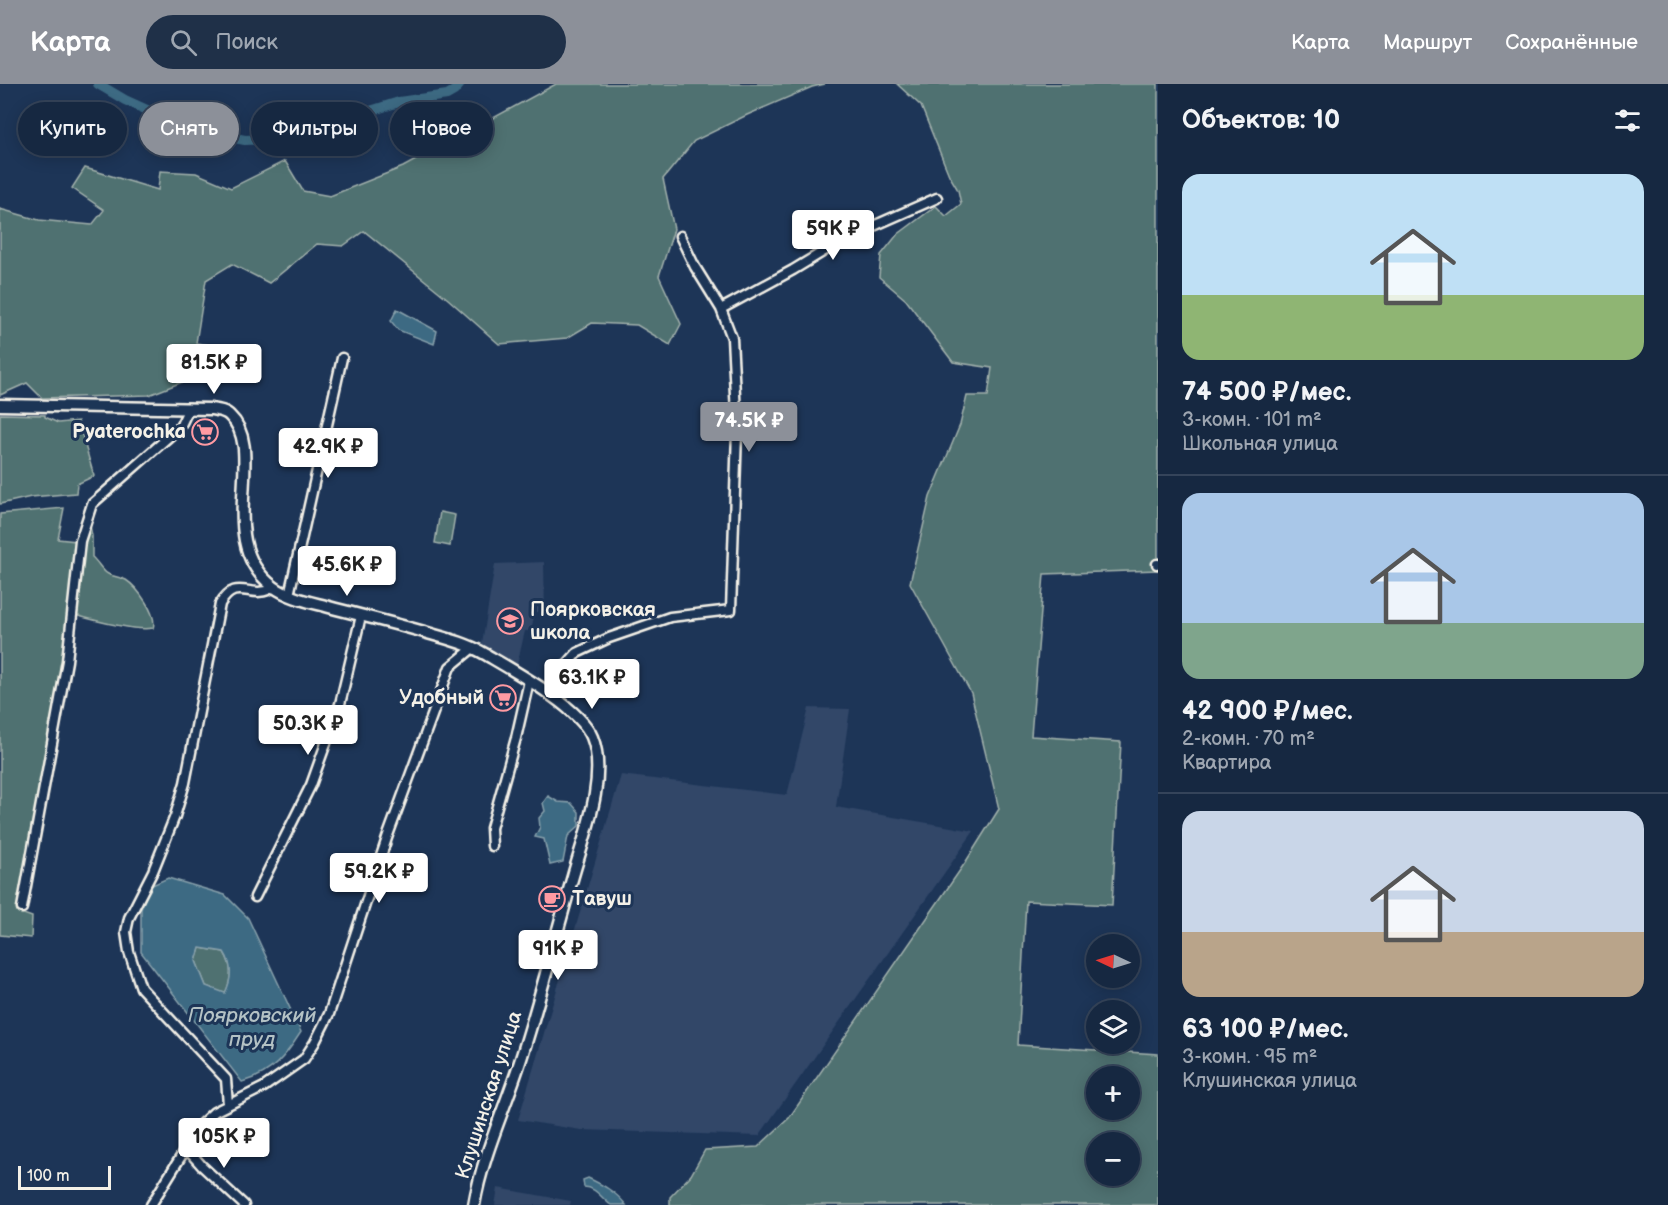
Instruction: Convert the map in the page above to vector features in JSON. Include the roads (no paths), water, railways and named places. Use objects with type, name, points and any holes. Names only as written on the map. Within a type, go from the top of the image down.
[{"type":"main road","points":[[0,405],[211,408],[228,413],[239,426],[245,454],[241,506],[245,542],[256,568],[274,587],[288,595],[449,639],[473,648],[559,701]]},
{"type":"main road","name":"Клушинская улица","points":[[474,1205],[481,1174],[533,1020],[595,790],[598,768],[597,752],[592,735],[580,718],[559,701]]},
{"type":"street","points":[[721,309],[844,239],[937,198]]},
{"type":"street","points":[[559,701],[561,670],[578,653],[609,638],[670,617],[731,610],[737,432],[732,338],[721,309],[695,267],[681,236]]},
{"type":"street","points":[[288,595],[342,357]]},
{"type":"street","points":[[22,908],[68,661],[80,541],[92,504],[180,427],[189,408]]},
{"type":"street","points":[[228,1105],[226,1079],[141,988],[129,952],[126,932],[129,918],[153,871],[176,816],[185,783],[220,604],[226,593],[233,590],[265,593],[274,587]]},
{"type":"street","points":[[255,897],[311,785],[340,704],[362,616]]},
{"type":"street","points":[[151,1205],[201,1124],[214,1112],[264,1087],[304,1059],[315,1042],[329,1014],[387,838],[450,667],[473,648]]},
{"type":"street","points":[[492,846],[491,828],[529,681]]},
{"type":"street","points":[[187,1149],[244,1205]]},
{"type":"water","points":[[397,309],[437,331],[434,344],[398,330],[391,321]]},
{"type":"water","points":[[548,796],[558,802],[571,803],[579,812],[579,826],[568,836],[563,862],[550,865],[544,839],[535,837],[540,827],[539,818],[545,811],[543,803]]},
{"type":"water","name":"Поярковский пруд","points":[[168,878],[225,895],[248,918],[301,1032],[283,1057],[270,1069],[242,1082],[141,952],[141,909],[150,886]],"holes":[[[200,948],[224,952],[231,972],[225,993],[206,986],[196,961]]]},
{"type":"water","points":[[588,1178],[609,1189],[626,1205],[611,1205],[595,1191],[584,1187],[583,1180]]},
{"type":"waterway","points":[[98,84],[125,100],[189,129],[245,140],[267,139],[329,124],[399,102],[447,95],[460,84]]},
{"type":"place","name":"Pyaterochka","points":[[205,432]]},
{"type":"place","name":"Поярковская школа","points":[[510,621]]},
{"type":"place","name":"Удобный","points":[[503,698]]},
{"type":"place","name":"Тавуш","points":[[552,899]]}]
